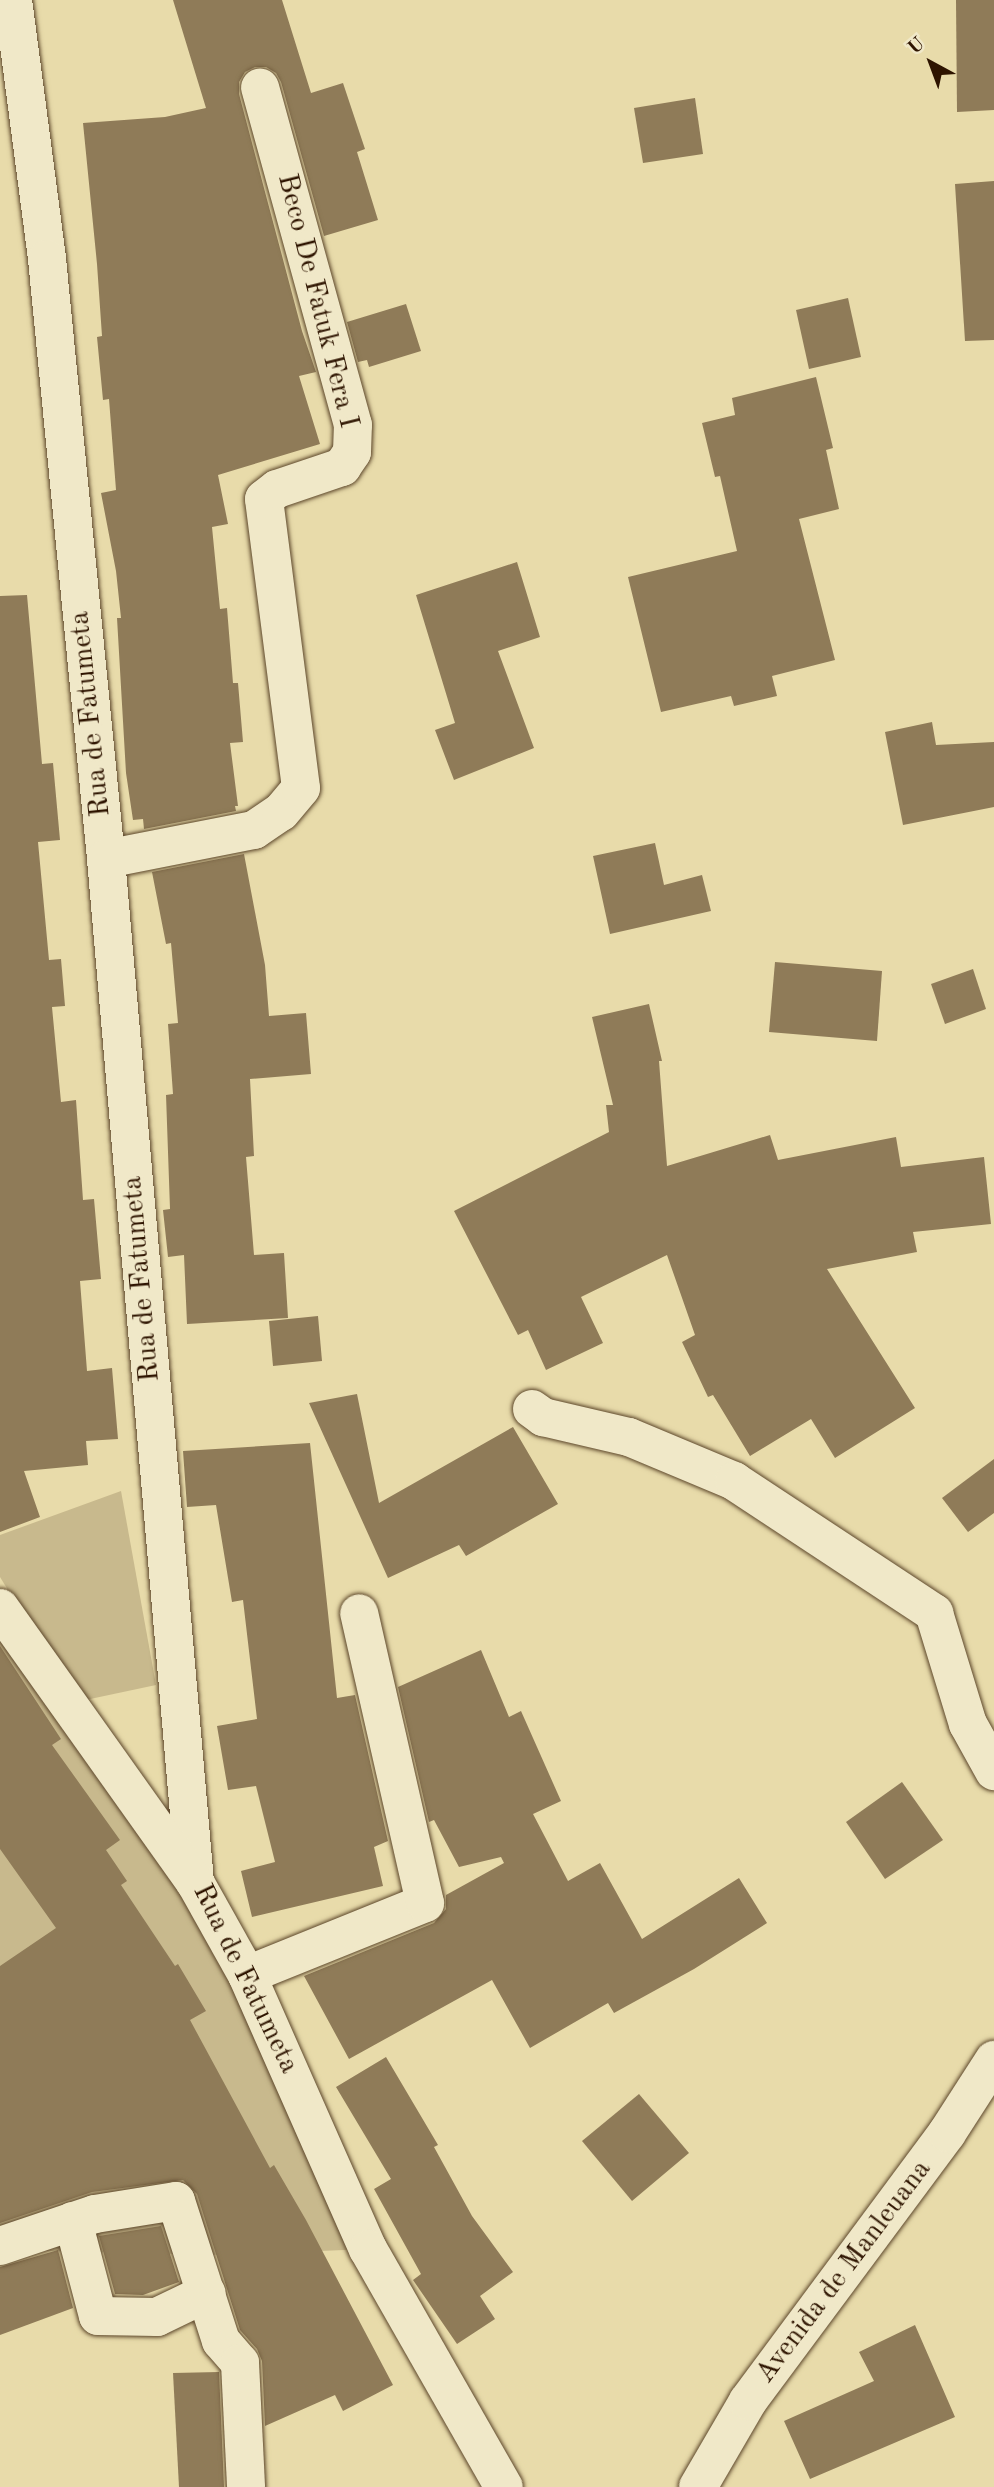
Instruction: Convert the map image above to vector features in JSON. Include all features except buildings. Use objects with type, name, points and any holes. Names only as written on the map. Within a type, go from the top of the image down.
[{"type":"street","name":"Rua de Fatumeta","points":[[13,0],[47,259],[106,859],[195,1882],[247,1975],[368,2249],[504,2487]]},
{"type":"street","name":"Beco De Fatuk Fera I","points":[[106,859],[254,830],[281,811],[301,788],[264,499],[277,489],[342,467],[352,452],[353,425],[260,88]]},
{"type":"street","points":[[532,1409],[543,1417],[629,1437],[734,1481],[934,1613],[968,1724],[994,1771]]},
{"type":"street","points":[[0,1608],[195,1882]]},
{"type":"street","points":[[247,1975],[425,1903],[359,1613]]},
{"type":"street","name":"Avenida de Manleuana","points":[[698,2487],[748,2401],[947,2133],[994,2060]]},
{"type":"street","points":[[0,2246],[95,2214],[176,2201],[220,2341],[240,2363],[246,2487]]},
{"type":"street","points":[[73,2221],[98,2316],[157,2317],[207,2293]]},
{"type":"shaded area","points":[[121,1491],[156,1685],[76,1702],[0,1577],[0,1535]]},
{"type":"shaded area","points":[[0,1608],[195,1882],[368,2249],[226,2255],[0,2250]]}]
